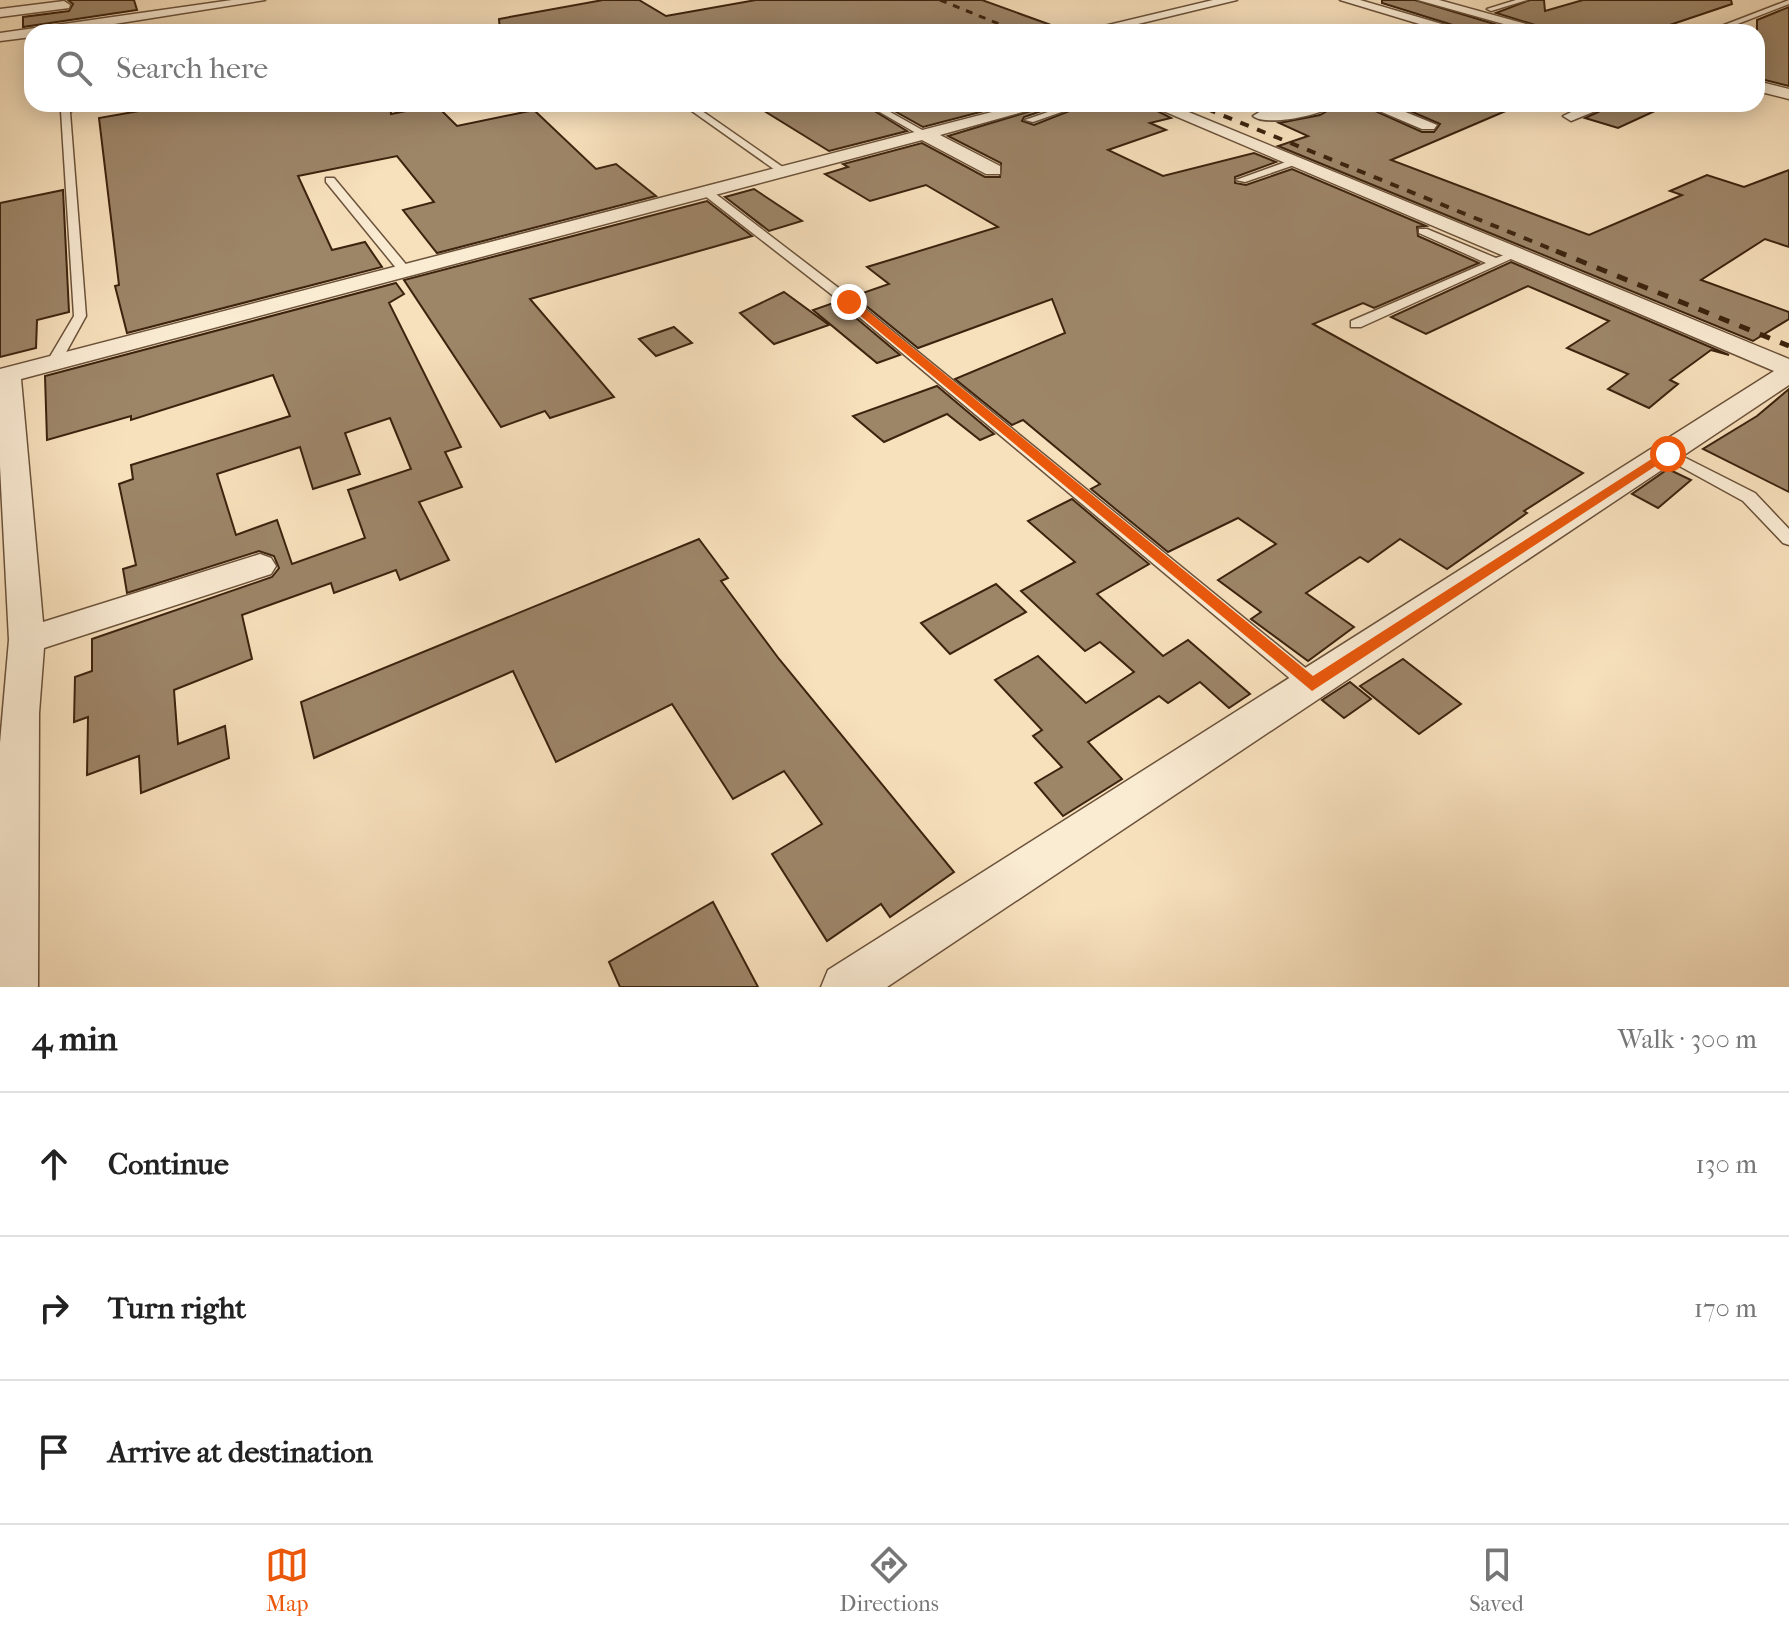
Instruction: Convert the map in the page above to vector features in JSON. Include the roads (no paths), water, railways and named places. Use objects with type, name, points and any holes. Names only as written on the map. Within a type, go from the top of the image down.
[{"type":"street","points":[[87,24],[259,0]]},
{"type":"street","points":[[1122,24],[1231,0]]},
{"type":"street","points":[[1346,0],[1433,24]]},
{"type":"street","points":[[1424,0],[1517,24]]},
{"type":"street","points":[[0,37],[23,33],[21,5]]},
{"type":"street","points":[[0,13],[21,5],[64,5]]},
{"type":"street","points":[[1765,88],[1789,94]]},
{"type":"street","points":[[14,987],[10,717],[27,640],[4,376],[782,170],[1037,112]]},
{"type":"street","points":[[1174,112],[1518,253],[1786,377]]},
{"type":"street","points":[[1261,116],[1300,112]]},
{"type":"street","points":[[1393,112],[1428,125]]},
{"type":"street","points":[[1571,116],[1582,112]]},
{"type":"street","points":[[926,135],[993,170]]},
{"type":"street","points":[[845,987],[1786,377]]},
{"type":"street","points":[[27,640],[260,566]]},
{"type":"lane","points":[[1491,9],[1524,0]]},
{"type":"lane","points":[[1731,24],[1789,2]]},
{"type":"lane","points":[[52,365],[80,316],[65,112]]},
{"type":"lane","points":[[698,112],[782,170]]},
{"type":"lane","points":[[884,112],[926,135]]},
{"type":"lane","points":[[1241,180],[1294,162]]},
{"type":"lane","points":[[330,180],[405,271]]},
{"type":"lane","points":[[704,190],[849,302],[1312,685]]},
{"type":"lane","points":[[1423,231],[1495,262]]},
{"type":"lane","points":[[1356,324],[1518,253]]},
{"type":"lane","points":[[1668,454],[1749,497],[1789,539]]},
{"type":"railway","points":[[940,0],[999,24]]},
{"type":"railway","points":[[1214,112],[1561,253]]},
{"type":"railway","points":[[1556,251],[1789,346]]}]
